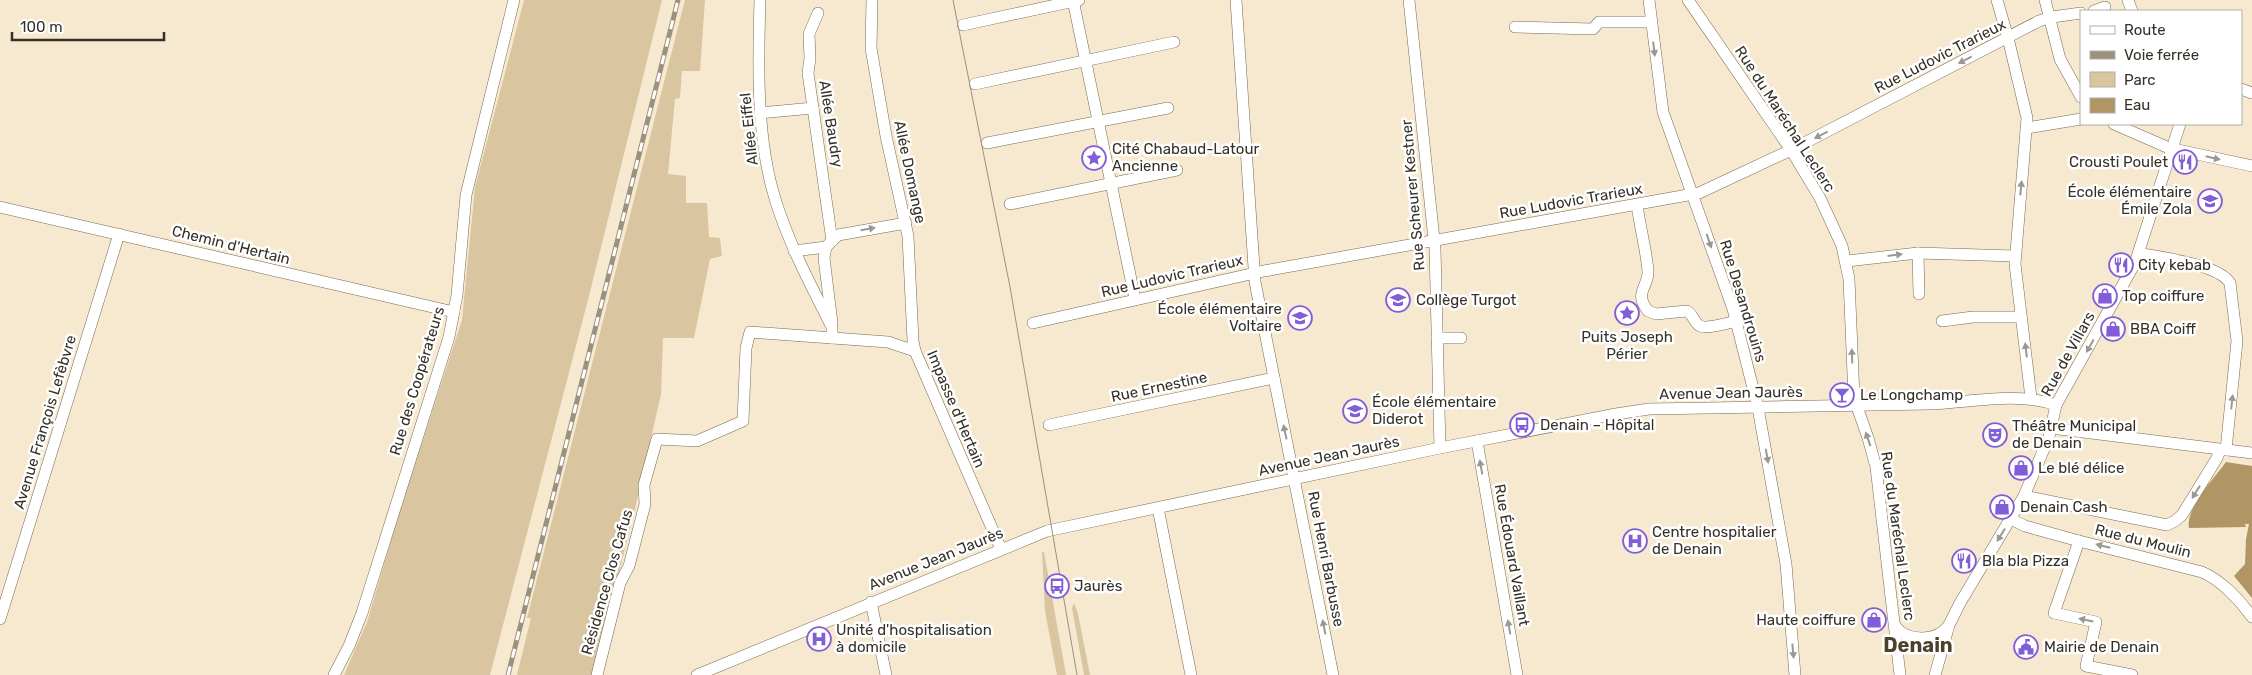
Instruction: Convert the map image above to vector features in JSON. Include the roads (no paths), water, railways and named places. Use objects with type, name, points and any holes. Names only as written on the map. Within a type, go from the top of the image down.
[{"type":"street","name":"Rue des Coopérateurs","points":[[334,675],[349,646],[362,613],[449,337],[454,312],[466,195],[514,0]]},
{"type":"street","name":"Allée Eiffel","points":[[760,0],[758,54],[760,113],[773,192],[794,251],[832,333]]},
{"type":"street","name":"Allée Domange","points":[[872,0],[871,48],[886,136],[906,223],[909,244],[913,341],[916,350]]},
{"type":"street","points":[[963,25],[1075,0],[1135,299]]},
{"type":"street","name":"Rue Henri Barbusse","points":[[1236,0],[1254,273],[1333,675]]},
{"type":"street","name":"Rue Scheurer Kestner","points":[[1410,0],[1434,240],[1440,448]]},
{"type":"street","name":"Rue Desandrouins","points":[[1649,0],[1662,106],[1736,321],[1758,408],[1786,564],[1795,675]]},
{"type":"street","name":"Rue du Maréchal Leclerc","points":[[1688,0],[1791,150],[1823,205],[1847,261],[1855,405],[1868,438],[1876,468],[1900,675]]},
{"type":"street","points":[[1997,0],[2026,113],[2015,256],[2031,398]]},
{"type":"street","points":[[2044,0],[2060,59],[2080,95]]},
{"type":"street","points":[[2096,10],[2108,4]]},
{"type":"street","name":"Allée Baudry","points":[[818,13],[808,38],[810,58],[808,73],[829,244],[824,258],[832,333]]},
{"type":"street","name":"Rue Ludovic Trarieux","points":[[1033,323],[1254,273],[1693,195],[1710,189],[1791,150],[2048,18],[2080,13]]},
{"type":"street","points":[[1515,27],[1593,29],[1599,22],[1651,22]]},
{"type":"street","points":[[975,84],[1174,42]]},
{"type":"street","points":[[760,113],[813,108]]},
{"type":"street","points":[[987,143],[1168,108]]},
{"type":"street","points":[[2026,128],[2080,119]]},
{"type":"street","points":[[2116,125],[2173,149],[2252,166]]},
{"type":"street","name":"Rue de Villars","points":[[1936,675],[1949,625],[1964,595],[2024,496],[2052,428],[2056,404],[2139,253],[2180,125]]},
{"type":"street","points":[[1010,204],[1177,170]]},
{"type":"street","points":[[1636,205],[1648,272],[1642,287],[1641,296],[1643,304],[1648,311],[1656,314],[1688,310],[1698,324],[1704,327],[1736,321]]},
{"type":"street","name":"Chemin d'Hertain","points":[[0,207],[454,312]]},
{"type":"street","points":[[794,251],[829,244],[841,234],[906,223]]},
{"type":"street","name":"Avenue François Lefèbvre","points":[[0,619],[119,234]]},
{"type":"street","points":[[1847,261],[1918,253],[2015,256]]},
{"type":"street","points":[[1918,253],[1919,294]]},
{"type":"street","points":[[2024,496],[2167,524],[2175,522],[2182,515],[2223,450],[2237,341],[2230,283],[2225,276],[2209,269],[2139,253]]},
{"type":"street","points":[[1942,321],[1973,317],[2021,318]]},
{"type":"street","name":"Impasse d'Hertain","points":[[743,421],[746,348],[750,332],[832,333],[894,343],[916,350],[1000,549]]},
{"type":"street","points":[[1437,338],[1461,338]]},
{"type":"street","name":"Rue Ernestine","points":[[1050,425],[1274,378]]},
{"type":"street","name":"Avenue Jean Jaurès","points":[[697,675],[1047,530],[1440,448],[1640,410],[1758,408],[2031,398],[2056,404]]},
{"type":"street","name":"Résidence Clos Cafus","points":[[597,675],[620,583],[628,571],[645,504],[644,485],[657,440],[697,441],[743,421]]},
{"type":"street","points":[[2052,428],[2252,453]]},
{"type":"street","name":"Rue Édouard Vaillant","points":[[1476,441],[1517,675]]},
{"type":"street","points":[[1158,508],[1191,675]]},
{"type":"street","name":"Rue du Moulin","points":[[2011,519],[2025,526],[2208,574],[2239,601],[2252,617]]},
{"type":"street","points":[[2079,541],[2054,613],[2096,622],[2086,666],[2132,675]]},
{"type":"street","points":[[871,602],[886,675]]},
{"type":"street","points":[[1895,626],[1904,634],[1922,637],[1938,635],[1949,625]]},
{"type":"water","points":[[2226,462],[2252,466],[2252,598],[2234,576],[2245,564],[2249,524],[2245,524],[2246,527],[2189,528],[2189,520],[2196,503],[2208,484]]},
{"type":"tram line","points":[[953,0],[1010,287],[1077,675]]},
{"type":"railway","points":[[508,675],[678,0]]},
{"type":"place","name":"Cité Chabaud-Latour Ancienne","points":[[1094,158]]},
{"type":"place","name":"Crousti Poulet","points":[[2185,162]]},
{"type":"place","name":"École élémentaire Émile Zola","points":[[2210,201]]},
{"type":"place","name":"City kebab","points":[[2121,265]]},
{"type":"place","name":"Top coiffure","points":[[2105,296]]},
{"type":"place","name":"Collège Turgot","points":[[1398,300]]},
{"type":"place","name":"Puits Joseph Périer","points":[[1627,313]]},
{"type":"place","name":"École élémentaire Voltaire","points":[[1300,318]]},
{"type":"place","name":"BBA Coiff","points":[[2113,329]]},
{"type":"place","name":"Le Longchamp","points":[[1842,395]]},
{"type":"place","name":"École élémentaire Diderot","points":[[1355,411]]},
{"type":"place","name":"Denain – Hôpital","points":[[1522,425]]},
{"type":"place","name":"Théâtre Municipal de Denain","points":[[1995,435]]},
{"type":"place","name":"Le blé délice","points":[[2021,468]]},
{"type":"place","name":"Denain Cash","points":[[2002,507]]},
{"type":"place","name":"Centre hospitalier de Denain","points":[[1635,541]]},
{"type":"place","name":"Bla bla Pizza","points":[[1964,561]]},
{"type":"place","name":"Jaurès","points":[[1057,586]]},
{"type":"place","name":"Haute coiffure","points":[[1874,620]]},
{"type":"place","name":"Unité d'hospitalisation à domicile","points":[[819,639]]},
{"type":"place","name":"Mairie de Denain","points":[[2026,647]]},
{"type":"district","name":"Denain","points":[[1918,645]]}]
